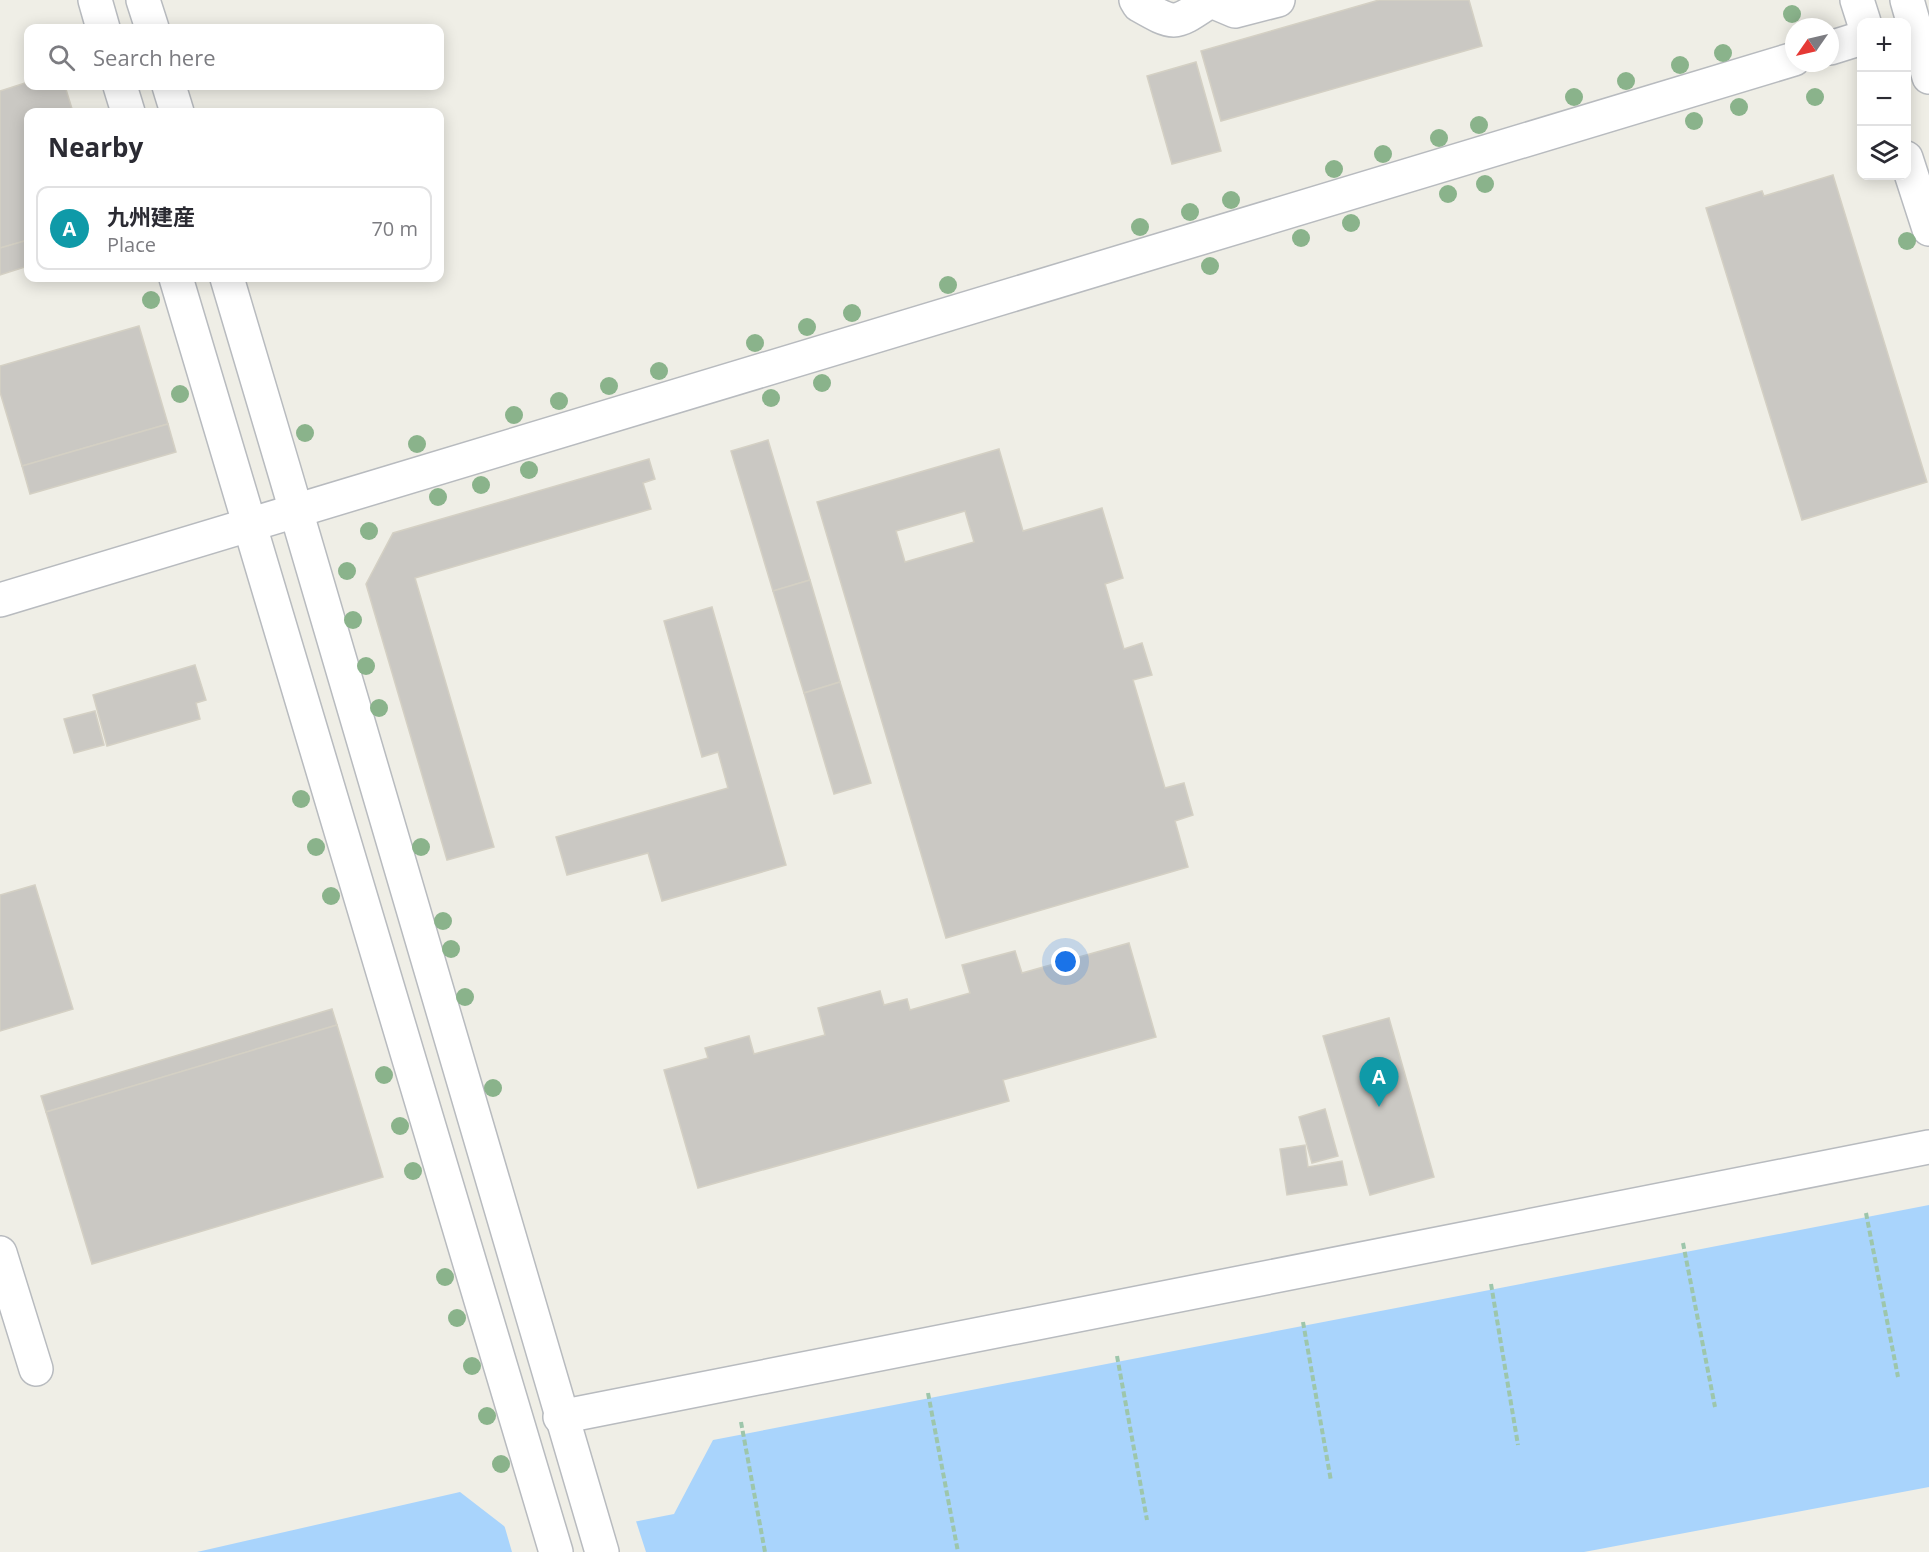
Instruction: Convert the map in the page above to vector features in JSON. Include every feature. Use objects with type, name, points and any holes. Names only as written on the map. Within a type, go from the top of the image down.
[{"type":"street","points":[[95,0],[102,24]]},
{"type":"street","points":[[143,0],[151,24]]},
{"type":"street","points":[[1136,0],[1139,5],[1167,21],[1184,19],[1209,1],[1235,10],[1278,0]]},
{"type":"street","points":[[1857,0],[1863,18]]},
{"type":"street","points":[[1914,15],[1929,77]]},
{"type":"street","points":[[1839,45],[1857,40]]},
{"type":"street","points":[[0,600],[1785,62]]},
{"type":"street","points":[[121,90],[127,108]]},
{"type":"street","points":[[170,90],[176,108]]},
{"type":"street","points":[[1911,174],[1929,230]]},
{"type":"street","points":[[177,282],[556,1552]]},
{"type":"street","points":[[228,282],[560,1417],[602,1552]]},
{"type":"street","points":[[560,1417],[1929,1147]]},
{"type":"street","points":[[0,1253],[36,1370]]},
{"type":"path","points":[[1866,1213],[1898,1377]]},
{"type":"path","points":[[1683,1243],[1715,1407]]},
{"type":"path","points":[[1491,1284],[1518,1445]]},
{"type":"path","points":[[1303,1322],[1331,1481]]},
{"type":"path","points":[[1117,1356],[1147,1520]]},
{"type":"path","points":[[928,1393],[958,1552]]},
{"type":"path","points":[[741,1422],[765,1552]]},
{"type":"water","points":[[1929,1205],[1929,1487],[1584,1552],[197,1552],[460,1492],[526,1543],[674,1514],[713,1440]]},
{"type":"pier","points":[[635,1518],[646,1552],[512,1552],[503,1521],[526,1540]]},
{"type":"building","points":[[1379,0],[1469,0],[1482,46],[1221,121],[1201,51]]},
{"type":"building","points":[[1196,62],[1221,151],[1172,164],[1147,76]]},
{"type":"building","points":[[24,83],[24,90],[66,90],[72,108],[24,108],[24,241],[0,248],[0,91]]},
{"type":"building","points":[[1833,175],[1927,482],[1802,520],[1706,208],[1762,191],[1764,196]]},
{"type":"building","points":[[24,241],[24,267],[0,275],[0,248]]},
{"type":"building","points":[[139,326],[168,424],[22,466],[0,392],[0,366]]},
{"type":"building","points":[[168,424],[176,452],[30,494],[22,466]]},
{"type":"building","points":[[768,440],[810,580],[773,591],[731,451]]},
{"type":"building","points":[[999,449],[1023,531],[1102,508],[1123,578],[1105,584],[1124,649],[1142,643],[1152,675],[1133,680],[1165,788],[1184,783],[1193,815],[1175,821],[1188,867],[946,938],[817,502]],"holes":[[[965,511],[974,542],[905,562],[896,531]]]},
{"type":"building","points":[[649,459],[655,479],[643,483],[651,509],[415,578],[494,847],[447,860],[366,584],[393,533]]},
{"type":"building","points":[[810,580],[840,682],[804,693],[773,591]]},
{"type":"building","points":[[712,607],[786,865],[662,901],[648,853],[567,875],[556,837],[728,788],[718,752],[702,757],[664,621]]},
{"type":"building","points":[[195,665],[206,700],[196,703],[200,719],[107,746],[93,695]]},
{"type":"building","points":[[840,682],[871,783],[834,794],[804,693]]},
{"type":"building","points":[[95,711],[104,745],[74,753],[64,719]]},
{"type":"building","points":[[35,885],[73,1009],[0,1031],[0,895]]},
{"type":"building","points":[[1129,943],[1156,1037],[1003,1080],[1009,1101],[698,1188],[664,1070],[708,1058],[705,1048],[749,1036],[754,1054],[825,1035],[818,1008],[880,991],[884,1005],[907,999],[910,1010],[970,993],[962,965],[1015,951],[1022,973]]},
{"type":"building","points":[[332,1009],[337,1025],[46,1112],[41,1096]]},
{"type":"building","points":[[1389,1018],[1434,1177],[1370,1195],[1323,1036]]},
{"type":"building","points":[[337,1025],[383,1177],[92,1264],[46,1112]]},
{"type":"building","points":[[1325,1109],[1338,1156],[1312,1163],[1299,1117]]},
{"type":"building","points":[[1305,1145],[1308,1167],[1342,1161],[1347,1185],[1287,1195],[1280,1149]]},
{"type":"place","name":"九州建産","points":[[1379,1107]]}]
